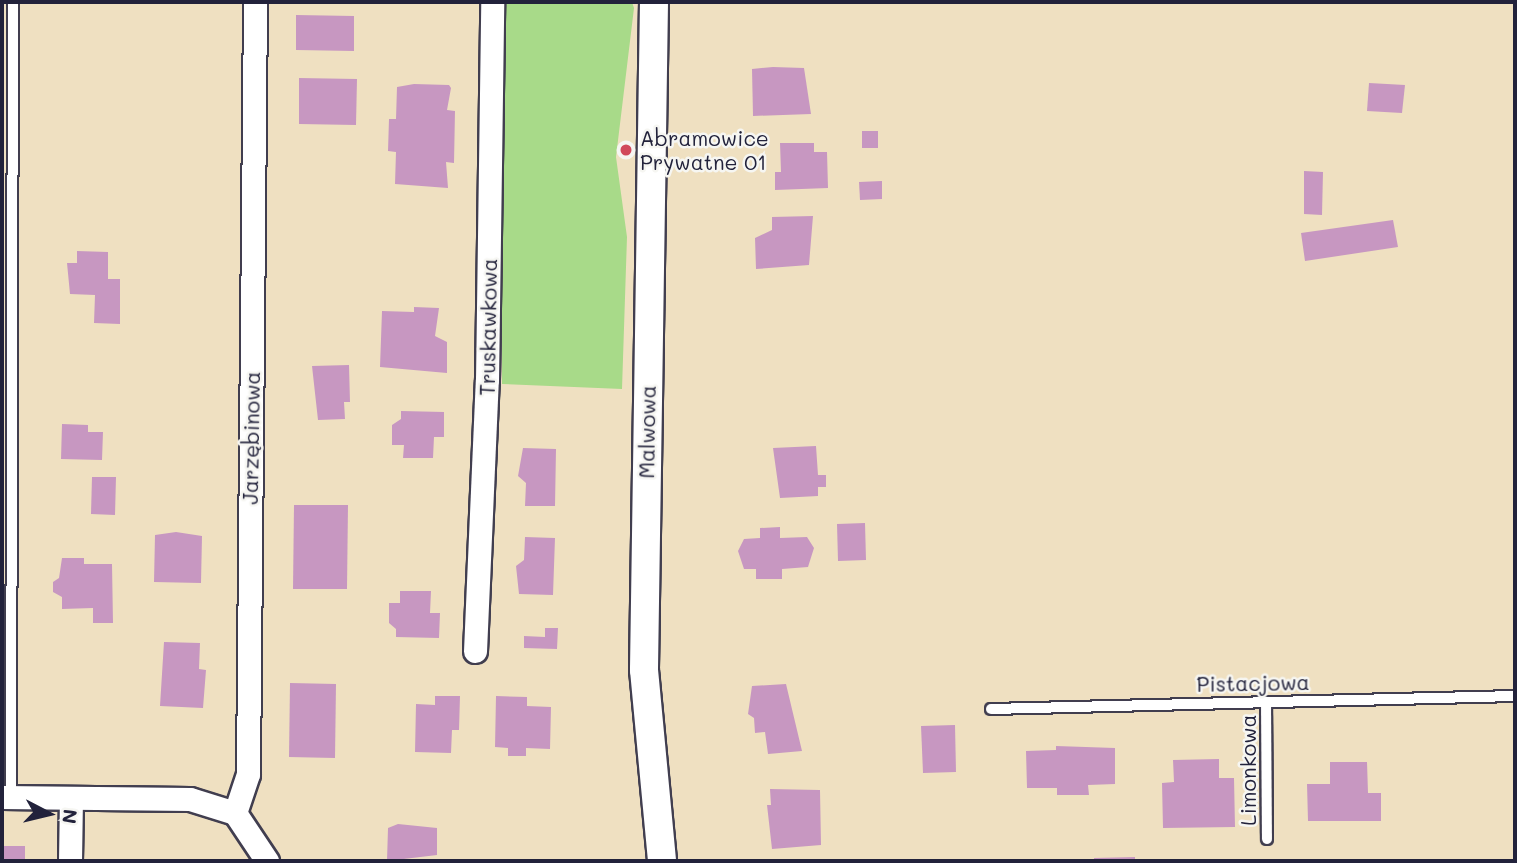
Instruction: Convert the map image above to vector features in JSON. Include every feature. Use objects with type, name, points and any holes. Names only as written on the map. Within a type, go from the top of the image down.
[{"type":"street","name":"Jarzębinowa","points":[[235,813],[248,774],[254,2]]},
{"type":"street","name":"Truskawkowa","points":[[475,651],[487,380],[492,2]]},
{"type":"street","name":"Malwowa","points":[[654,2],[644,670],[662,861]]},
{"type":"street","points":[[6,797],[190,799],[235,813],[267,861]]},
{"type":"street","points":[[70,861],[71,798]]},
{"type":"lane","points":[[6,797],[13,2]]},
{"type":"lane","name":"Pistacjowa","points":[[991,709],[1515,696]]},
{"type":"lane","name":"Limonkowa","points":[[1266,702],[1267,839]]},
{"type":"green space","points":[[508,2],[632,2],[634,8],[616,157],[627,237],[622,389],[502,384],[502,10]]},
{"type":"building","points":[[296,15],[354,16],[354,51],[296,50]]},
{"type":"building","points":[[804,68],[811,114],[753,116],[752,69]]},
{"type":"building","points":[[299,78],[357,79],[356,125],[299,124]]},
{"type":"building","points":[[1369,83],[1405,85],[1402,113],[1367,111]]},
{"type":"building","points":[[414,84],[449,85],[451,88],[447,110],[455,111],[454,163],[446,162],[448,188],[395,184],[396,152],[388,151],[389,119],[396,119],[397,87]]},
{"type":"building","points":[[862,131],[878,131],[878,148],[862,148]]},
{"type":"building","points":[[780,143],[814,143],[814,152],[827,152],[828,188],[775,190],[775,172],[781,172]]},
{"type":"building","points":[[1304,171],[1323,172],[1322,215],[1304,214]]},
{"type":"building","points":[[882,181],[882,199],[860,200],[859,182]]},
{"type":"building","points":[[813,216],[809,265],[756,269],[755,238],[772,230],[772,217]]},
{"type":"building","points":[[1393,220],[1398,247],[1305,261],[1301,233]]},
{"type":"building","points":[[77,251],[108,252],[108,279],[120,279],[120,324],[94,323],[95,295],[70,294],[67,263],[77,263]]},
{"type":"building","points":[[414,307],[439,308],[435,336],[447,342],[447,373],[380,367],[382,311],[414,312]]},
{"type":"building","points":[[349,365],[350,402],[344,402],[345,419],[318,420],[312,366]]},
{"type":"building","points":[[401,411],[444,412],[444,437],[434,437],[433,458],[403,458],[404,445],[392,445],[392,425],[401,419]]},
{"type":"building","points":[[62,424],[88,425],[88,432],[103,432],[102,460],[61,459]]},
{"type":"building","points":[[816,446],[818,475],[826,475],[826,487],[818,487],[818,496],[780,498],[773,448]]},
{"type":"building","points":[[523,448],[556,449],[555,506],[525,506],[526,483],[518,476]]},
{"type":"building","points":[[92,477],[116,477],[115,515],[91,514]]},
{"type":"building","points":[[294,505],[348,505],[347,589],[293,589]]},
{"type":"building","points":[[865,523],[866,560],[838,561],[837,524]]},
{"type":"building","points":[[780,527],[780,538],[807,537],[814,548],[808,567],[782,569],[782,579],[756,579],[756,569],[744,569],[738,551],[744,539],[760,538],[760,528]]},
{"type":"building","points":[[176,532],[202,536],[201,583],[154,582],[155,535]]},
{"type":"building","points":[[525,537],[555,538],[553,595],[519,594],[516,566],[524,560]]},
{"type":"building","points":[[62,558],[84,558],[84,564],[112,564],[113,623],[93,623],[93,608],[62,609],[62,597],[53,592],[53,582],[59,578]]},
{"type":"building","points":[[400,591],[431,591],[430,613],[440,613],[439,638],[396,637],[396,629],[389,623],[389,603],[400,603]]},
{"type":"building","points":[[545,628],[558,628],[557,649],[524,648],[524,636],[545,637]]},
{"type":"building","points":[[164,642],[200,643],[199,669],[206,670],[203,708],[160,706]]},
{"type":"building","points":[[290,683],[336,684],[335,758],[289,757]]},
{"type":"building","points":[[786,684],[802,751],[768,754],[765,732],[755,733],[754,718],[748,714],[752,686]]},
{"type":"building","points":[[435,696],[460,696],[459,730],[452,730],[451,753],[415,752],[416,704],[435,705]]},
{"type":"building","points":[[496,696],[527,697],[527,706],[551,707],[550,749],[526,748],[526,756],[508,756],[508,748],[495,747]]},
{"type":"building","points":[[955,725],[956,772],[923,773],[921,726]]},
{"type":"building","points":[[1056,746],[1115,748],[1115,784],[1088,785],[1089,795],[1057,795],[1057,788],[1027,788],[1026,751],[1056,750]]},
{"type":"building","points":[[1219,759],[1219,778],[1234,778],[1235,827],[1163,828],[1162,783],[1174,782],[1173,760]]},
{"type":"building","points":[[1330,762],[1367,762],[1368,793],[1381,793],[1381,821],[1308,821],[1307,784],[1330,784]]},
{"type":"building","points":[[770,789],[820,790],[821,845],[772,849],[767,805],[771,805]]},
{"type":"building","points":[[398,824],[437,828],[437,855],[387,861],[388,828]]},
{"type":"building","points":[[2,846],[25,846],[25,861],[2,861]]},
{"type":"building","points":[[1135,857],[1135,861],[1094,861],[1094,858]]},
{"type":"place","name":"Abramowice Prywatne 01","points":[[626,150]]}]
